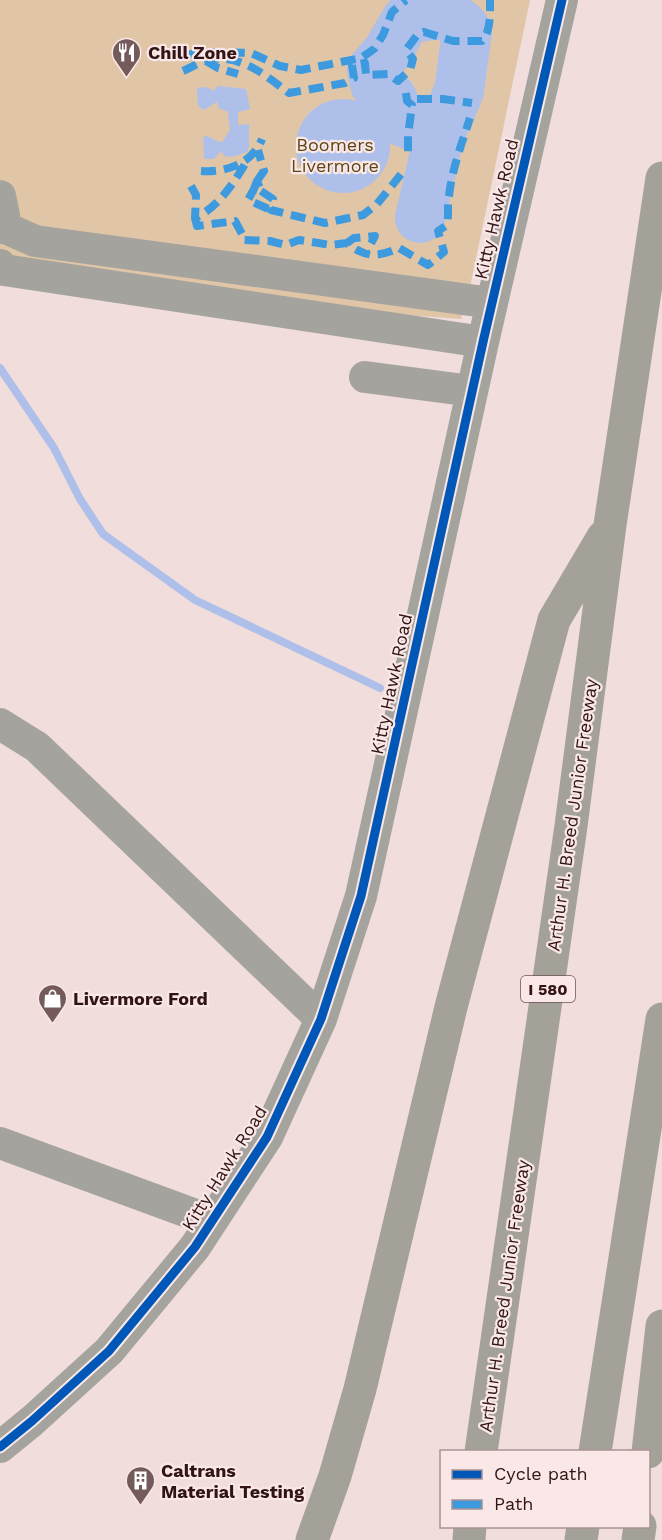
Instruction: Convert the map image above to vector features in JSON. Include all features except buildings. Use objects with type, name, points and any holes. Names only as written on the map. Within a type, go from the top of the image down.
[{"type":"highway","name":"Arthur H. Breed Junior Freeway","points":[[481,1450],[571,826],[610,525],[662,178]]},
{"type":"highway","points":[[312,1540],[335,1476],[360,1389],[451,1007],[554,621],[610,525]]},
{"type":"highway","points":[[595,1450],[662,1019]]},
{"type":"highway","points":[[648,1450],[662,1326]]},
{"type":"street","name":"Kitty Hawk Road","points":[[0,1447],[109,1351],[195,1247],[267,1137],[321,1020],[361,896],[472,391],[562,0]]},
{"type":"street","points":[[0,217],[35,241],[492,303]]},
{"type":"street","points":[[0,265],[3,270],[483,342]]},
{"type":"street","points":[[365,377],[472,391]]},
{"type":"street","points":[[0,724],[37,747],[321,1020]]},
{"type":"street","points":[[0,1143],[212,1221]]},
{"type":"green space","name":"Boomers Livermore","points":[[0,0],[530,0],[471,282],[461,319],[0,285]]},
{"type":"water","points":[[218,86],[246,89],[250,109],[238,112],[238,125],[249,124],[249,146],[247,152],[232,157],[224,156],[221,151],[214,159],[204,159],[203,137],[207,136],[222,142],[230,130],[228,112],[219,108],[217,102],[204,110],[198,106],[197,88],[207,87],[213,91]]},
{"type":"water","points":[[343,99],[361,102],[376,113],[387,128],[390,146],[387,164],[376,179],[361,190],[343,193],[325,190],[310,179],[299,164],[296,146],[299,128],[310,113],[325,102]]},
{"type":"waterway","points":[[420,218],[439,136],[459,91],[467,31],[454,19],[431,15],[406,20],[388,51],[372,70],[375,84],[392,98],[401,121],[439,136]]},
{"type":"waterway","points":[[0,368],[54,448],[80,499],[103,534],[195,600],[380,688]]},
{"type":"marked path","points":[[184,55],[210,52],[251,53],[280,66],[301,70],[361,58],[374,49],[383,35],[392,12],[406,0]]},
{"type":"marked path","points":[[183,71],[213,59],[235,61],[254,68],[289,93],[345,83],[354,78],[352,65],[365,63],[366,75],[388,74],[398,81],[410,70],[413,59],[406,50],[418,34],[424,32],[453,41],[482,41],[488,27],[490,0]]},
{"type":"marked path","points":[[206,61],[218,68],[238,74]]},
{"type":"marked path","points":[[406,93],[407,101],[412,105],[408,159]]},
{"type":"marked path","points":[[417,99],[443,99],[472,103]]},
{"type":"marked path","points":[[195,218],[197,226],[235,221],[243,240],[270,241],[286,245],[299,240],[331,245],[347,243],[366,254],[385,253],[399,248],[428,265],[444,252],[438,231],[447,225],[452,176],[470,118]]},
{"type":"marked path","points":[[201,171],[220,170],[238,165],[252,154],[262,139]]},
{"type":"marked path","points":[[257,181],[264,171],[258,150]]},
{"type":"marked path","points":[[191,186],[196,195],[195,218],[219,200],[233,184],[249,157]]},
{"type":"marked path","points":[[261,191],[273,199],[271,210],[325,223],[363,215],[377,204],[402,173]]},
{"type":"marked path","points":[[254,189],[257,181],[261,191],[254,189],[248,200],[271,210]]},
{"type":"marked path","points":[[347,243],[354,238],[375,236],[366,253]]},
{"type":"cycle path","points":[[0,1447],[109,1351],[195,1247],[267,1137],[321,1019],[361,896],[483,342],[562,0]]},
{"type":"place","name":"Chill Zone","points":[[127,78]]},
{"type":"place","name":"Livermore Ford","points":[[52,1024]]},
{"type":"place","name":"Caltrans Material Testing","points":[[140,1506]]}]
